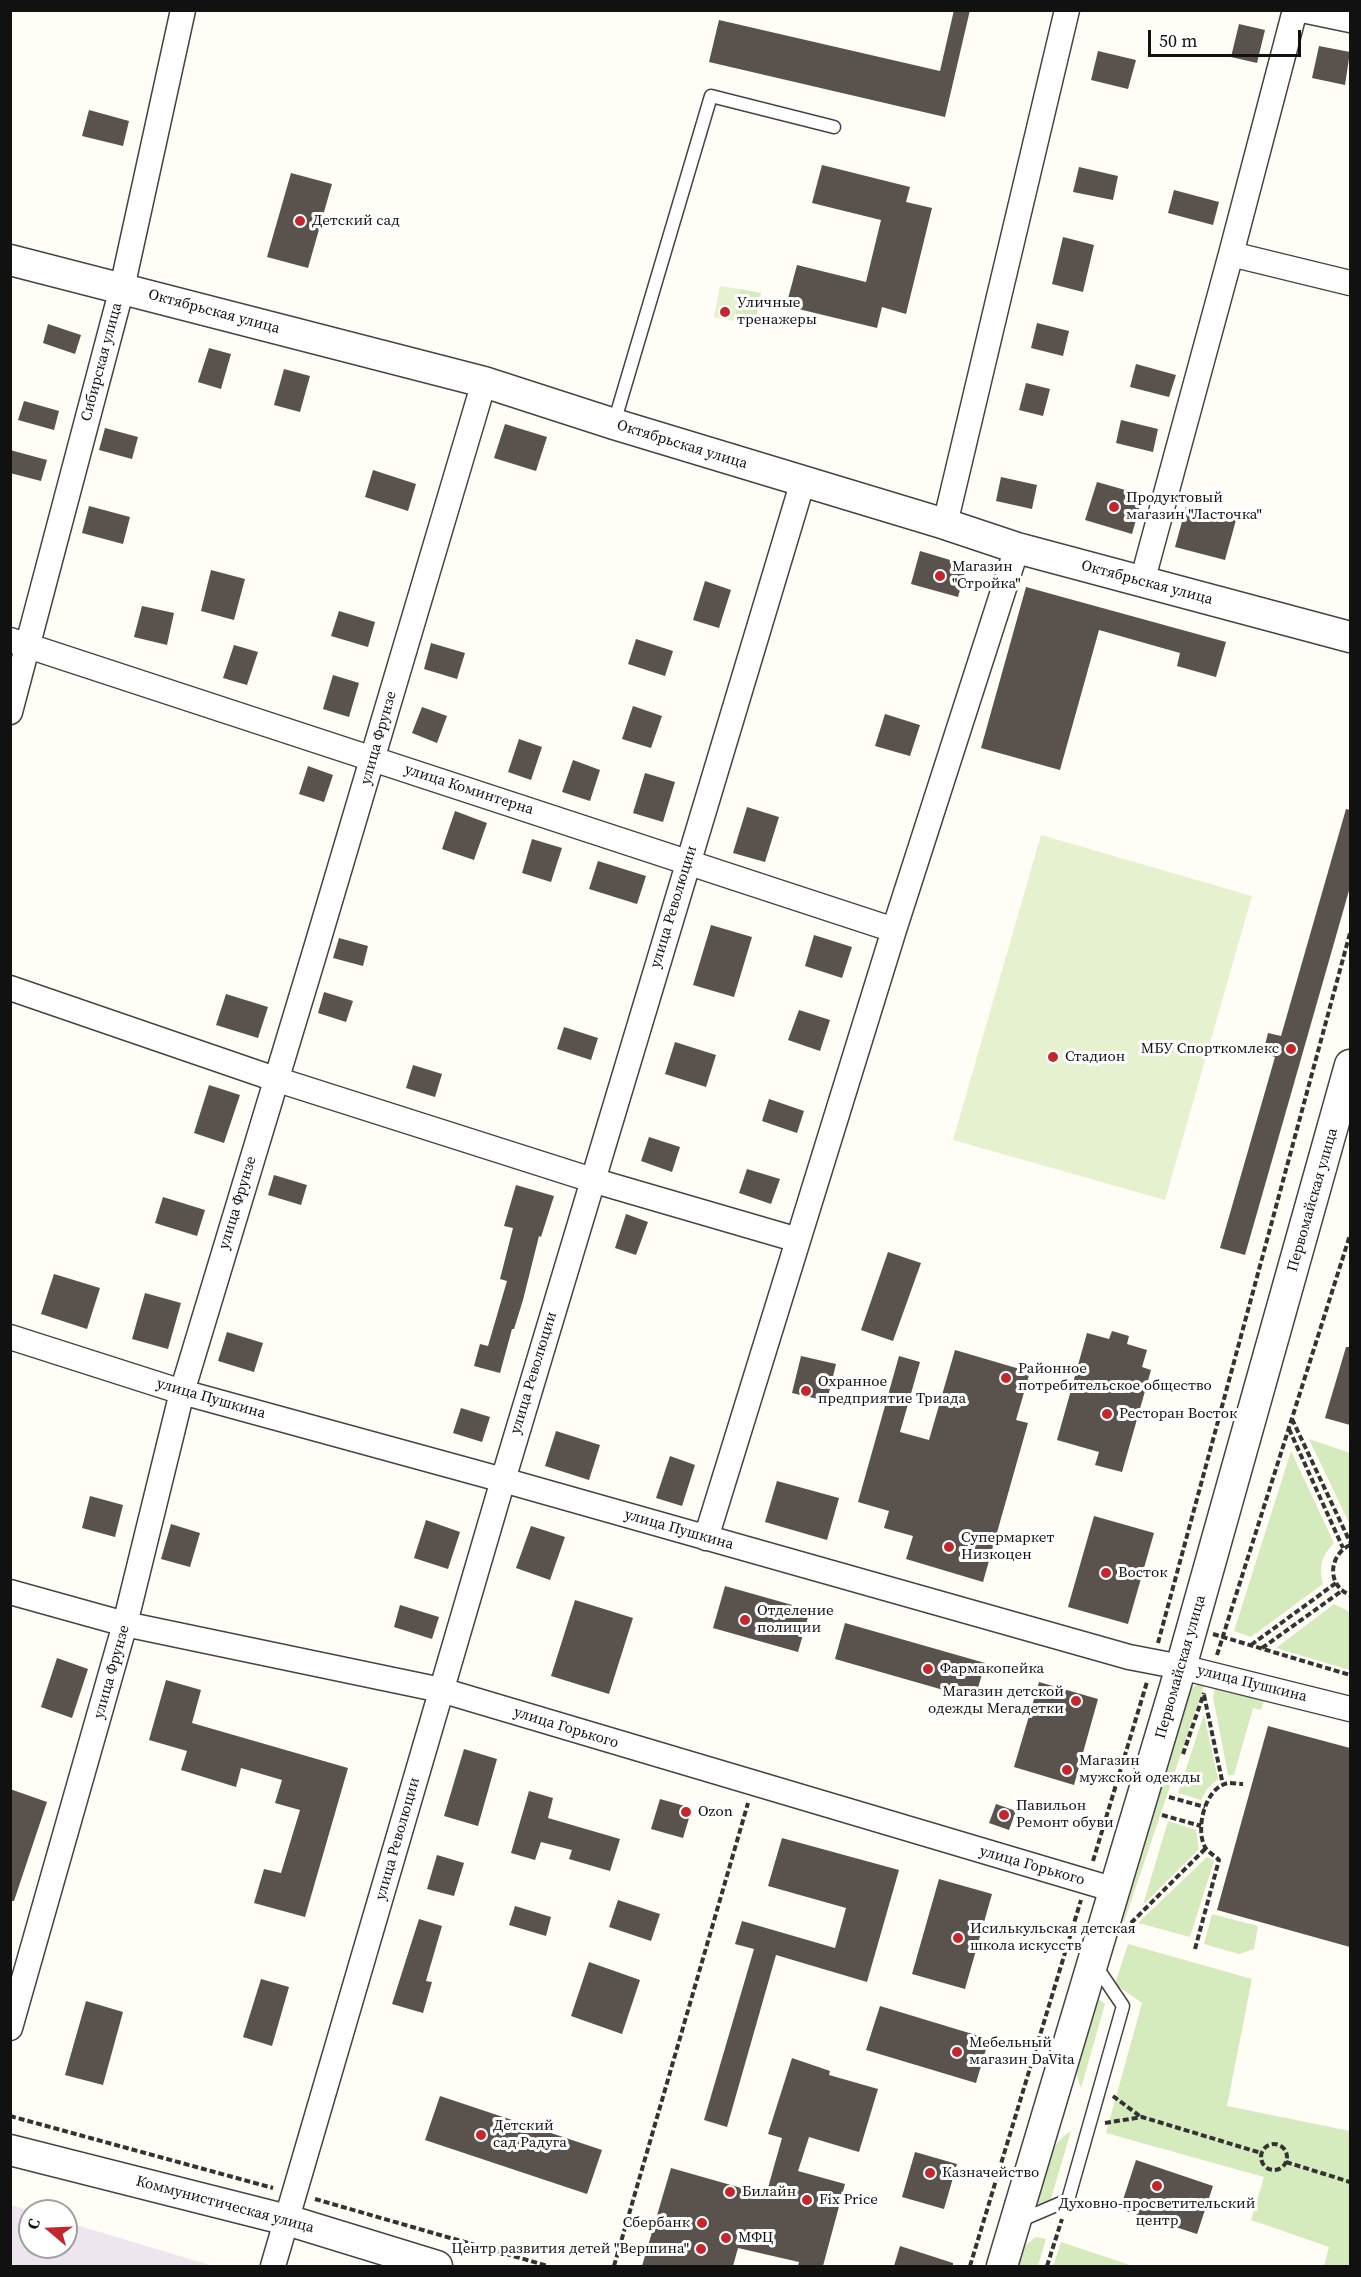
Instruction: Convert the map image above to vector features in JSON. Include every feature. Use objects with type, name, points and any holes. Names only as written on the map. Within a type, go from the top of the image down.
[{"type":"street","name":"Сибирская улица","points":[[10,712],[19,642],[122,288],[183,10]]},
{"type":"street","points":[[945,524],[1067,10]]},
{"type":"street","points":[[1142,582],[1295,10]]},
{"type":"street","points":[[1302,10],[1350,20]]},
{"type":"street","points":[[1231,254],[1350,283]]},
{"type":"street","name":"Октябрьская улица","points":[[10,260],[484,382],[1017,548],[1350,637]]},
{"type":"street","name":"улица Фрунзе","points":[[10,2028],[125,1624],[182,1392],[484,382]]},
{"type":"street","name":"улица Революции","points":[[273,2266],[592,1180],[803,481]]},
{"type":"street","points":[[706,1538],[894,930],[1017,548]]},
{"type":"street","name":"улица Коминтерна","points":[[19,642],[894,930]]},
{"type":"street","points":[[10,988],[275,1078],[592,1180],[798,1240]]},
{"type":"street","name":"Первомайская улица","points":[[1002,2266],[1094,1962],[1101,1886],[1167,1664],[1192,1628],[1350,1065]]},
{"type":"street","name":"улица Пушкина","points":[[10,1337],[182,1392],[1129,1657],[1167,1664],[1207,1684],[1350,1709]]},
{"type":"street","name":"улица Горького","points":[[10,1592],[125,1624],[441,1690],[1101,1886]]},
{"type":"street","name":"Коммунистическая улица","points":[[10,2150],[287,2220],[437,2266]]},
{"type":"lane","points":[[614,424],[711,96],[834,126]]},
{"type":"lane","points":[[1015,2222],[1068,2200],[1123,2006],[1094,1962]]},
{"type":"path","points":[[970,2266],[1101,1886],[1167,1664],[1350,933]]},
{"type":"path","points":[[1183,1755],[1350,1235]]},
{"type":"path","points":[[1292,1419],[1350,1544],[1343,1548],[1333,1563],[1336,1583],[1350,1594]]},
{"type":"path","points":[[1289,1428],[1343,1548]]},
{"type":"path","points":[[1250,1645],[1336,1583]]},
{"type":"path","points":[[1262,1648],[1343,1590]]},
{"type":"path","points":[[1192,1628],[1350,1676]]},
{"type":"path","points":[[1207,1684],[1223,1785]]},
{"type":"path","points":[[1195,1949],[1219,1860],[1206,1848],[1200,1832],[1205,1807],[1214,1791],[1223,1785],[1227,1783],[1243,1785]]},
{"type":"path","points":[[614,2266],[754,1784]]},
{"type":"path","points":[[1159,1826],[1172,1786]]},
{"type":"path","points":[[1169,1797],[1205,1807]]},
{"type":"path","points":[[1162,1815],[1201,1827]]},
{"type":"path","points":[[1127,1919],[1124,1929],[1206,1848]]},
{"type":"path","points":[[1100,2086],[1142,2117],[1261,2153]]},
{"type":"path","points":[[1089,2125],[1142,2117]]},
{"type":"path","points":[[1270,2144],[1279,2144],[1285,2150],[1286,2162],[1277,2170],[1268,2169],[1262,2163],[1261,2153],[1270,2144]]},
{"type":"path","points":[[1286,2162],[1350,2182]]},
{"type":"path","points":[[1047,2266],[1068,2200]]},
{"type":"shaded area","points":[[11,2205],[18,2207],[18,2259],[78,2259],[78,2226],[213,2266],[11,2266]]},
{"type":"green space","points":[[720,286],[740,289],[734,321],[714,317]]},
{"type":"green space","points":[[740,289],[761,293],[755,325],[734,321]]},
{"type":"green space","points":[[1041,835],[1252,896],[1165,1200],[953,1140]]},
{"type":"green space","points":[[1309,1439],[1350,1453],[1350,1525]]},
{"type":"green space","points":[[1291,1451],[1334,1543],[1322,1562],[1323,1584],[1251,1637],[1234,1631]]},
{"type":"green space","points":[[1334,1604],[1350,1612],[1350,1670],[1276,1648]]},
{"type":"green space","points":[[1199,1683],[1205,1683],[1124,1922],[1116,1921],[1183,1694]]},
{"type":"green space","points":[[1216,1685],[1265,1697],[1261,1710],[1253,1708],[1234,1775],[1228,1775],[1213,1697]]},
{"type":"green space","points":[[1204,1714],[1218,1779],[1208,1788],[1201,1800],[1178,1793]]},
{"type":"green space","points":[[1168,1821],[1196,1830],[1199,1849],[1143,1905]]},
{"type":"green space","points":[[1207,1857],[1214,1861],[1190,1937],[1138,1923]]},
{"type":"green space","points":[[1212,1914],[1258,1926],[1254,1949],[1239,1954],[1204,1944]]},
{"type":"green space","points":[[1128,1944],[1252,1979],[1227,2106],[1350,2131],[1350,2266],[1324,2266],[1329,2247],[1251,2220],[1264,2177],[1106,2133],[1142,2003],[1115,1984]]},
{"type":"green space","points":[[1092,1994],[1105,2004],[1081,2088],[1075,2069]]},
{"type":"green space","points":[[1071,2131],[1050,2202],[1040,2206],[1035,2200],[1047,2161],[1057,2144]]},
{"type":"green space","points":[[1036,2237],[1046,2239],[1038,2266],[1015,2266],[1022,2249]]},
{"type":"green space","points":[[1061,2242],[1133,2266],[1053,2266]]},
{"type":"building","points":[[954,10],[970,10],[945,117],[709,62],[719,20],[940,71]]},
{"type":"building","points":[[1239,24],[1265,30],[1257,63],[1231,57]]},
{"type":"building","points":[[1319,46],[1350,52],[1345,85],[1312,78]]},
{"type":"building","points":[[1098,51],[1136,60],[1128,89],[1091,80]]},
{"type":"building","points":[[89,110],[129,121],[123,146],[82,136]]},
{"type":"building","points":[[822,165],[910,187],[906,202],[932,208],[906,314],[882,307],[877,328],[786,306],[797,265],[866,282],[881,220],[812,203]]},
{"type":"building","points":[[1079,167],[1118,176],[1113,200],[1073,192]]},
{"type":"building","name":"Детский сад","points":[[291,173],[332,184],[308,268],[267,257]]},
{"type":"building","points":[[1174,190],[1219,202],[1213,225],[1168,213]]},
{"type":"building","points":[[1063,237],[1094,245],[1083,292],[1052,284]]},
{"type":"building","points":[[1037,323],[1069,331],[1063,356],[1031,348]]},
{"type":"building","points":[[48,324],[81,335],[75,354],[43,343]]},
{"type":"building","points":[[209,348],[231,354],[221,389],[198,382]]},
{"type":"building","points":[[1136,364],[1176,375],[1169,397],[1130,387]]},
{"type":"building","points":[[284,369],[310,376],[300,412],[274,405]]},
{"type":"building","points":[[1026,383],[1050,389],[1043,416],[1019,410]]},
{"type":"building","points":[[24,401],[59,411],[54,430],[18,420]]},
{"type":"building","points":[[1121,420],[1158,429],[1153,452],[1116,443]]},
{"type":"building","points":[[505,424],[547,437],[536,471],[494,458]]},
{"type":"building","points":[[105,428],[138,437],[132,459],[99,450]]},
{"type":"building","points":[[10,450],[47,460],[41,481],[10,473]]},
{"type":"building","points":[[373,470],[416,484],[408,511],[365,497]]},
{"type":"building","points":[[1001,477],[1037,485],[1032,509],[996,501]]},
{"type":"building","points":[[1097,482],[1143,495],[1132,534],[1085,520]]},
{"type":"building","points":[[89,506],[130,517],[123,544],[82,533]]},
{"type":"building","points":[[1186,507],[1236,520],[1225,560],[1175,547]]},
{"type":"building","points":[[920,551],[967,565],[958,597],[911,584]]},
{"type":"building","points":[[211,570],[245,579],[234,620],[201,611]]},
{"type":"building","points":[[705,581],[731,590],[719,628],[693,620]]},
{"type":"building","points":[[1026,587],[1226,642],[1216,677],[1177,666],[1180,653],[1099,630],[1060,770],[981,748]]},
{"type":"building","points":[[142,606],[174,613],[167,645],[134,637]]},
{"type":"building","points":[[339,611],[375,622],[368,647],[331,636]]},
{"type":"building","points":[[636,639],[673,651],[665,676],[628,664]]},
{"type":"building","points":[[431,643],[465,653],[457,679],[424,669]]},
{"type":"building","points":[[234,645],[258,652],[247,685],[223,678]]},
{"type":"building","points":[[333,675],[359,683],[349,717],[323,709]]},
{"type":"building","points":[[633,706],[662,716],[651,748],[622,739]]},
{"type":"building","points":[[422,707],[447,716],[437,743],[412,733]]},
{"type":"building","points":[[885,714],[920,725],[910,756],[875,746]]},
{"type":"building","points":[[519,739],[542,747],[531,780],[508,772]]},
{"type":"building","points":[[573,760],[600,770],[590,801],[562,792]]},
{"type":"building","points":[[308,766],[333,775],[324,802],[299,794]]},
{"type":"building","points":[[645,773],[675,782],[663,822],[633,813]]},
{"type":"building","points":[[747,807],[779,817],[765,862],[733,853]]},
{"type":"building","points":[[1346,809],[1350,810],[1350,887],[1245,1255],[1220,1248],[1275,1057],[1263,1053],[1268,1033],[1281,1036]]},
{"type":"building","points":[[455,811],[487,823],[474,860],[442,849]]},
{"type":"building","points":[[532,839],[562,848],[551,882],[522,873]]},
{"type":"building","points":[[598,861],[646,876],[637,904],[589,889]]},
{"type":"building","points":[[711,925],[752,937],[734,997],[693,985]]},
{"type":"building","points":[[814,935],[852,947],[842,978],[805,966]]},
{"type":"building","points":[[339,938],[368,946],[363,966],[333,958]]},
{"type":"building","points":[[324,992],[353,1001],[346,1022],[318,1013]]},
{"type":"building","points":[[226,994],[268,1007],[258,1038],[216,1025]]},
{"type":"building","points":[[799,1010],[830,1020],[820,1051],[788,1040]]},
{"type":"building","points":[[564,1027],[598,1038],[591,1060],[557,1049]]},
{"type":"building","points":[[675,1042],[716,1055],[706,1087],[665,1074]]},
{"type":"building","points":[[413,1065],[442,1074],[435,1097],[406,1088]]},
{"type":"building","points":[[209,1085],[240,1095],[224,1143],[194,1133]]},
{"type":"building","points":[[769,1099],[804,1111],[797,1133],[762,1121]]},
{"type":"building","points":[[649,1137],[680,1147],[672,1172],[641,1161]]},
{"type":"building","points":[[747,1169],[780,1179],[771,1204],[739,1193]]},
{"type":"building","points":[[274,1175],[307,1185],[301,1205],[268,1195]]},
{"type":"building","points":[[516,1185],[554,1196],[541,1237],[539,1236],[523,1300],[500,1373],[474,1366],[480,1344],[488,1346],[507,1281],[500,1279],[513,1228],[504,1226]]},
{"type":"building","points":[[163,1197],[205,1210],[197,1236],[155,1223]]},
{"type":"building","points":[[626,1214],[648,1222],[636,1255],[615,1248]]},
{"type":"building","points":[[888,1252],[921,1263],[893,1341],[861,1330]]},
{"type":"building","points":[[54,1274],[100,1288],[87,1329],[41,1314]]},
{"type":"building","points":[[145,1293],[181,1303],[168,1349],[132,1339]]},
{"type":"building","points":[[1112,1331],[1129,1336],[1127,1344],[1147,1350],[1142,1367],[1151,1370],[1122,1472],[1095,1465],[1099,1452],[1057,1440],[1087,1333],[1109,1339]]},
{"type":"building","points":[[227,1332],[263,1343],[254,1372],[218,1361]]},
{"type":"building","points":[[1346,1347],[1350,1347],[1350,1425],[1325,1418]]},
{"type":"building","points":[[955,1350],[1030,1372],[1016,1420],[1028,1423],[983,1582],[906,1559],[913,1536],[884,1528],[889,1511],[858,1502],[899,1356],[920,1362],[900,1432],[929,1440]]},
{"type":"building","points":[[801,1356],[836,1364],[827,1401],[792,1393]]},
{"type":"building","points":[[461,1408],[490,1417],[482,1442],[453,1433]]},
{"type":"building","points":[[556,1431],[600,1445],[589,1480],[545,1466]]},
{"type":"building","points":[[670,1456],[695,1465],[682,1506],[656,1498]]},
{"type":"building","points":[[777,1481],[839,1498],[827,1540],[765,1522]]},
{"type":"building","points":[[90,1496],[123,1505],[115,1537],[82,1528]]},
{"type":"building","points":[[1094,1516],[1154,1533],[1128,1624],[1068,1607]]},
{"type":"building","points":[[426,1520],[460,1532],[448,1569],[414,1558]]},
{"type":"building","points":[[171,1524],[200,1533],[190,1567],[161,1559]]},
{"type":"building","points":[[531,1526],[565,1537],[550,1580],[516,1568]]},
{"type":"building","points":[[725,1586],[810,1610],[798,1652],[713,1628]]},
{"type":"building","points":[[575,1600],[633,1618],[609,1694],[551,1676]]},
{"type":"building","points":[[400,1605],[439,1617],[432,1639],[394,1627]]},
{"type":"building","points":[[845,1623],[985,1663],[975,1699],[835,1659]]},
{"type":"building","points":[[57,1658],[88,1669],[72,1718],[41,1707]]},
{"type":"building","points":[[166,1680],[201,1690],[192,1723],[348,1768],[305,1917],[254,1903],[264,1869],[281,1873],[300,1810],[275,1803],[282,1780],[241,1768],[236,1787],[181,1770],[187,1751],[149,1740]]},
{"type":"building","points":[[1039,1682],[1098,1699],[1074,1785],[1014,1767]]},
{"type":"building","points":[[1268,1726],[1350,1748],[1350,1947],[1217,1910]]},
{"type":"building","points":[[464,1749],[497,1759],[478,1826],[444,1816]]},
{"type":"building","points":[[10,1789],[47,1802],[14,1901],[10,1901]]},
{"type":"building","points":[[529,1791],[553,1798],[548,1818],[620,1839],[610,1871],[569,1859],[572,1850],[541,1842],[535,1860],[511,1853]]},
{"type":"building","points":[[660,1799],[692,1808],[683,1838],[651,1829]]},
{"type":"building","points":[[996,1804],[1016,1811],[1009,1830],[989,1823]]},
{"type":"building","points":[[782,1838],[899,1870],[867,1982],[776,1955],[727,2127],[704,2120],[754,1949],[735,1944],[742,1921],[835,1948],[846,1908],[768,1886]]},
{"type":"building","points":[[437,1855],[464,1863],[454,1896],[427,1889]]},
{"type":"building","name":"Исилькульская детская школа искусств","points":[[939,1879],[992,1894],[965,1989],[912,1974]]},
{"type":"building","points":[[618,1900],[660,1914],[651,1941],[609,1927]]},
{"type":"building","points":[[515,1906],[551,1917],[546,1936],[509,1925]]},
{"type":"building","points":[[419,1919],[442,1926],[426,1981],[432,1982],[423,2013],[392,2004]]},
{"type":"building","points":[[589,1962],[640,1980],[622,2034],[571,2016]]},
{"type":"building","points":[[261,1979],[289,1987],[272,2046],[243,2037]]},
{"type":"building","points":[[86,2001],[123,2012],[103,2085],[65,2075]]},
{"type":"building","points":[[880,2006],[989,2039],[976,2083],[866,2050]]},
{"type":"building","points":[[792,2058],[830,2071],[829,2075],[878,2089],[859,2152],[809,2137],[798,2171],[845,2184],[823,2266],[798,2266],[799,2262],[738,2248],[733,2266],[642,2266],[671,2168],[766,2195],[782,2138],[768,2134]]},
{"type":"building","points":[[440,2096],[602,2150],[587,2194],[425,2140]]},
{"type":"building","points":[[915,2152],[957,2164],[944,2209],[902,2197]]},
{"type":"building","points":[[1136,2160],[1213,2186],[1197,2234],[1120,2209]]},
{"type":"building","points":[[900,2246],[953,2263],[953,2266],[894,2266]]},
{"type":"place","name":"Детский сад","points":[[300,221]]},
{"type":"place","name":"Уличные тренажеры","points":[[725,312]]},
{"type":"place","name":"Продуктовый магазин \"Ласточка\"","points":[[1114,507]]},
{"type":"place","name":"Магазин \"Стройка\"","points":[[940,576]]},
{"type":"place","name":"МБУ Спорткомлекс","points":[[1291,1049]]},
{"type":"place","name":"Стадион","points":[[1053,1057]]},
{"type":"place","name":"Районное потребительское общество","points":[[1006,1378]]},
{"type":"place","name":"Охранное предприятие Триада","points":[[806,1391]]},
{"type":"place","name":"Ресторан Восток","points":[[1107,1414]]},
{"type":"place","name":"Супермаркет Низкоцен","points":[[949,1547]]},
{"type":"place","name":"Восток","points":[[1106,1573]]},
{"type":"place","name":"Отделение полиции","points":[[745,1620]]},
{"type":"place","name":"Фармакопейка","points":[[928,1669]]},
{"type":"place","name":"Магазин детской одежды Мегадетки","points":[[1076,1701]]},
{"type":"place","name":"Магазин мужской одежды","points":[[1067,1770]]},
{"type":"place","name":"Ozon","points":[[686,1812]]},
{"type":"place","name":"Павильон Ремонт обуви","points":[[1004,1815]]},
{"type":"place","name":"Исилькульская детская школа искусств","points":[[958,1938]]},
{"type":"place","name":"Мебельный магазин DaVita","points":[[957,2052]]},
{"type":"place","name":"Детский сад Радуга","points":[[481,2135]]},
{"type":"place","name":"Казначейство","points":[[930,2173]]},
{"type":"place","name":"Духовно-просветительский центр","points":[[1157,2186]]},
{"type":"place","name":"Билайн","points":[[730,2192]]},
{"type":"place","name":"Fix Price","points":[[807,2200]]},
{"type":"place","name":"Сбербанк","points":[[702,2223]]},
{"type":"place","name":"МФЦ","points":[[726,2238]]},
{"type":"place","name":"Центр развития детей \"Вершина\"","points":[[701,2249]]}]
